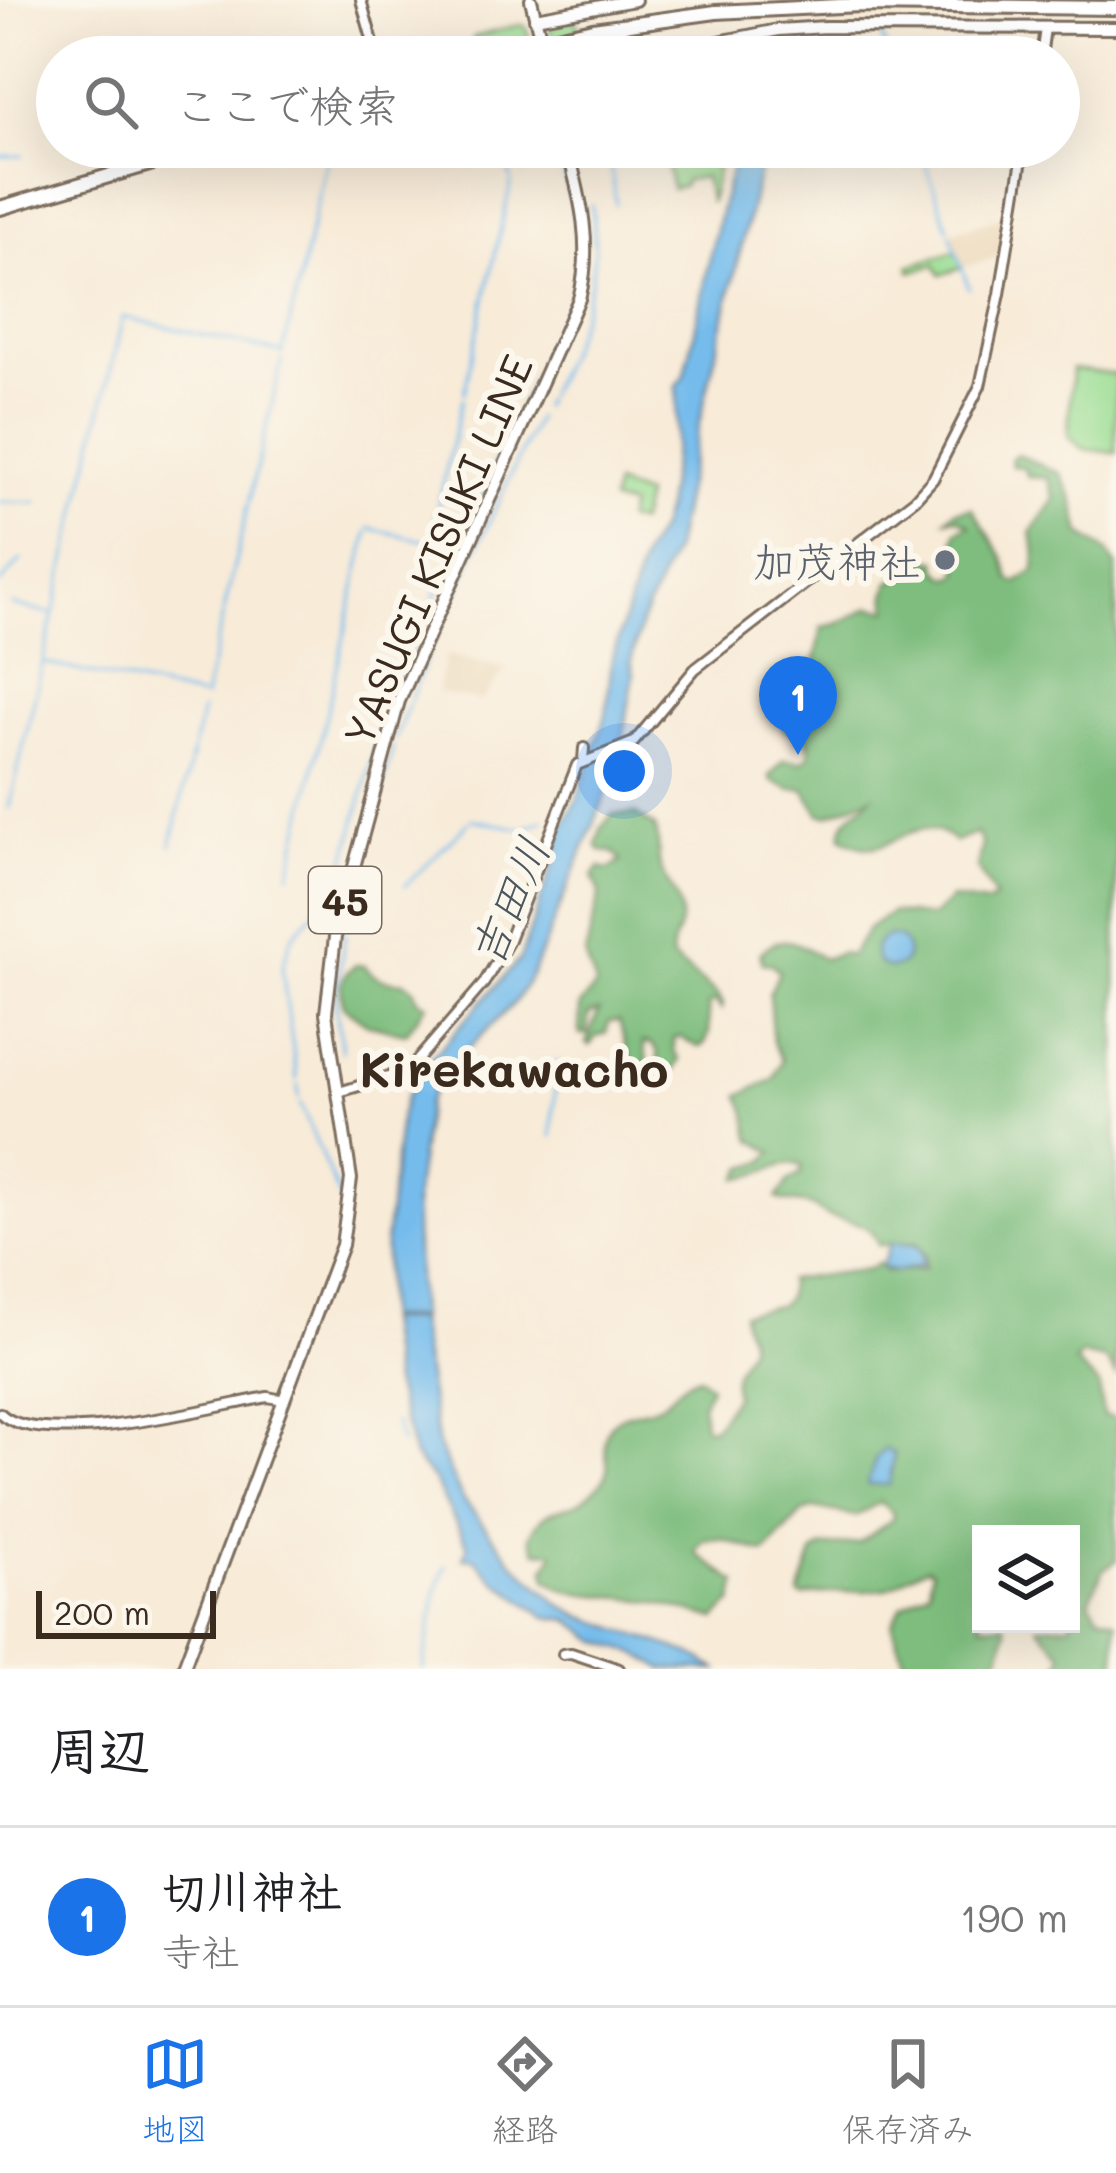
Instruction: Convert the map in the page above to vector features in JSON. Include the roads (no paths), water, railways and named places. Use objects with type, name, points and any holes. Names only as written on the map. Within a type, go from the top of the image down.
[{"type":"highway","points":[[565,36],[716,13],[824,6],[1116,7]]},
{"type":"highway","points":[[568,36],[593,30]]},
{"type":"highway","points":[[0,206],[126,168]]},
{"type":"highway","points":[[0,206],[144,168]]},
{"type":"main road","points":[[531,0],[539,36]]},
{"type":"main road","points":[[535,18],[635,0]]},
{"type":"main road","points":[[1003,0],[1116,7]]},
{"type":"main road","points":[[1045,28],[1050,1]]},
{"type":"main road","points":[[742,36],[826,27],[1116,28]]},
{"type":"main road","name":"YASUGI KISUKI LINE","points":[[183,1669],[285,1401],[348,1218],[351,1179],[326,1013],[329,964],[386,740],[410,673],[562,341],[583,285],[586,232],[572,168]]},
{"type":"street","points":[[361,0],[371,36]]},
{"type":"street","points":[[1044,36],[1045,28]]},
{"type":"street","points":[[339,1092],[408,1071],[484,983],[508,942],[571,774],[584,760],[637,739],[695,669],[915,499],[933,479],[983,375],[1020,168]]},
{"type":"street","points":[[584,748],[584,760]]},
{"type":"street","points":[[0,1413],[22,1426],[68,1431],[268,1397],[285,1401]]},
{"type":"street","points":[[563,1654],[619,1669]]},
{"type":"water","points":[[732,168],[760,168],[674,549],[641,623],[631,661],[634,674],[619,762],[533,972],[515,1002],[441,1075],[427,1104],[414,1199],[419,1318],[385,1318],[385,1243],[406,1097],[427,1063],[520,959],[558,850],[558,836],[577,800],[606,715],[612,660],[643,556],[665,509],[676,434],[677,385],[684,377]]},
{"type":"water","points":[[891,936],[902,941],[907,952],[902,963],[891,968],[880,963],[875,952],[880,941]]},
{"type":"water","points":[[891,1243],[914,1245],[921,1250],[923,1265],[895,1272],[881,1267]]},
{"type":"water","points":[[385,1320],[418,1320],[438,1446],[462,1498],[513,1562],[578,1615],[689,1653],[717,1669],[663,1669],[597,1640],[569,1620],[546,1617],[495,1580],[474,1558],[463,1558],[468,1546],[434,1481],[414,1457],[393,1383]]},
{"type":"water","points":[[885,1449],[894,1454],[889,1485],[867,1484],[876,1458]]},
{"type":"waterway","points":[[880,32],[881,36]]},
{"type":"waterway","points":[[0,156],[23,156]]},
{"type":"waterway","points":[[309,236],[325,168]]},
{"type":"waterway","points":[[508,168],[511,179]]},
{"type":"waterway","points":[[341,879],[397,681],[571,294],[576,238],[562,168]]},
{"type":"waterway","points":[[611,168],[616,204]]},
{"type":"waterway","points":[[927,168],[948,228]]},
{"type":"waterway","points":[[464,393],[511,183]]},
{"type":"waterway","points":[[542,407],[575,334],[590,285],[594,259],[591,205]]},
{"type":"waterway","points":[[950,234],[969,288]]},
{"type":"waterway","points":[[283,352],[309,239]]},
{"type":"waterway","points":[[9,808],[123,317],[283,353]]},
{"type":"waterway","points":[[249,501],[282,360]]},
{"type":"waterway","points":[[370,528],[430,542],[462,399]]},
{"type":"waterway","points":[[475,552],[537,418]]},
{"type":"waterway","points":[[0,502],[37,503]]},
{"type":"waterway","points":[[204,698],[248,505]]},
{"type":"waterway","points":[[290,873],[368,532]]},
{"type":"waterway","points":[[434,641],[473,557]]},
{"type":"waterway","points":[[0,584],[21,560]]},
{"type":"waterway","points":[[12,605],[51,614]]},
{"type":"waterway","points":[[395,739],[428,654]]},
{"type":"waterway","points":[[44,663],[200,697]]},
{"type":"waterway","points":[[171,845],[202,710]]},
{"type":"waterway","points":[[359,879],[393,747]]},
{"type":"waterway","points":[[405,886],[472,819]]},
{"type":"waterway","name":"吉田川","points":[[475,820],[523,829],[543,820]]},
{"type":"waterway","points":[[297,1079],[282,969],[292,937],[334,889]]},
{"type":"waterway","points":[[346,930],[356,891]]},
{"type":"waterway","points":[[342,1052],[335,997],[345,935]]},
{"type":"waterway","points":[[552,1136],[557,1062]]},
{"type":"waterway","points":[[298,1085],[299,1097]]},
{"type":"waterway","points":[[300,1103],[341,1202]]},
{"type":"waterway","points":[[395,1423],[401,1443]]},
{"type":"waterway","points":[[423,1669],[436,1591],[446,1566]]},
{"type":"place","name":"加茂神社","points":[[945,560]]},
{"type":"place","name":"切川神社","points":[[798,755]]},
{"type":"district","name":"Kirekawacho","points":[[514,1068]]}]
